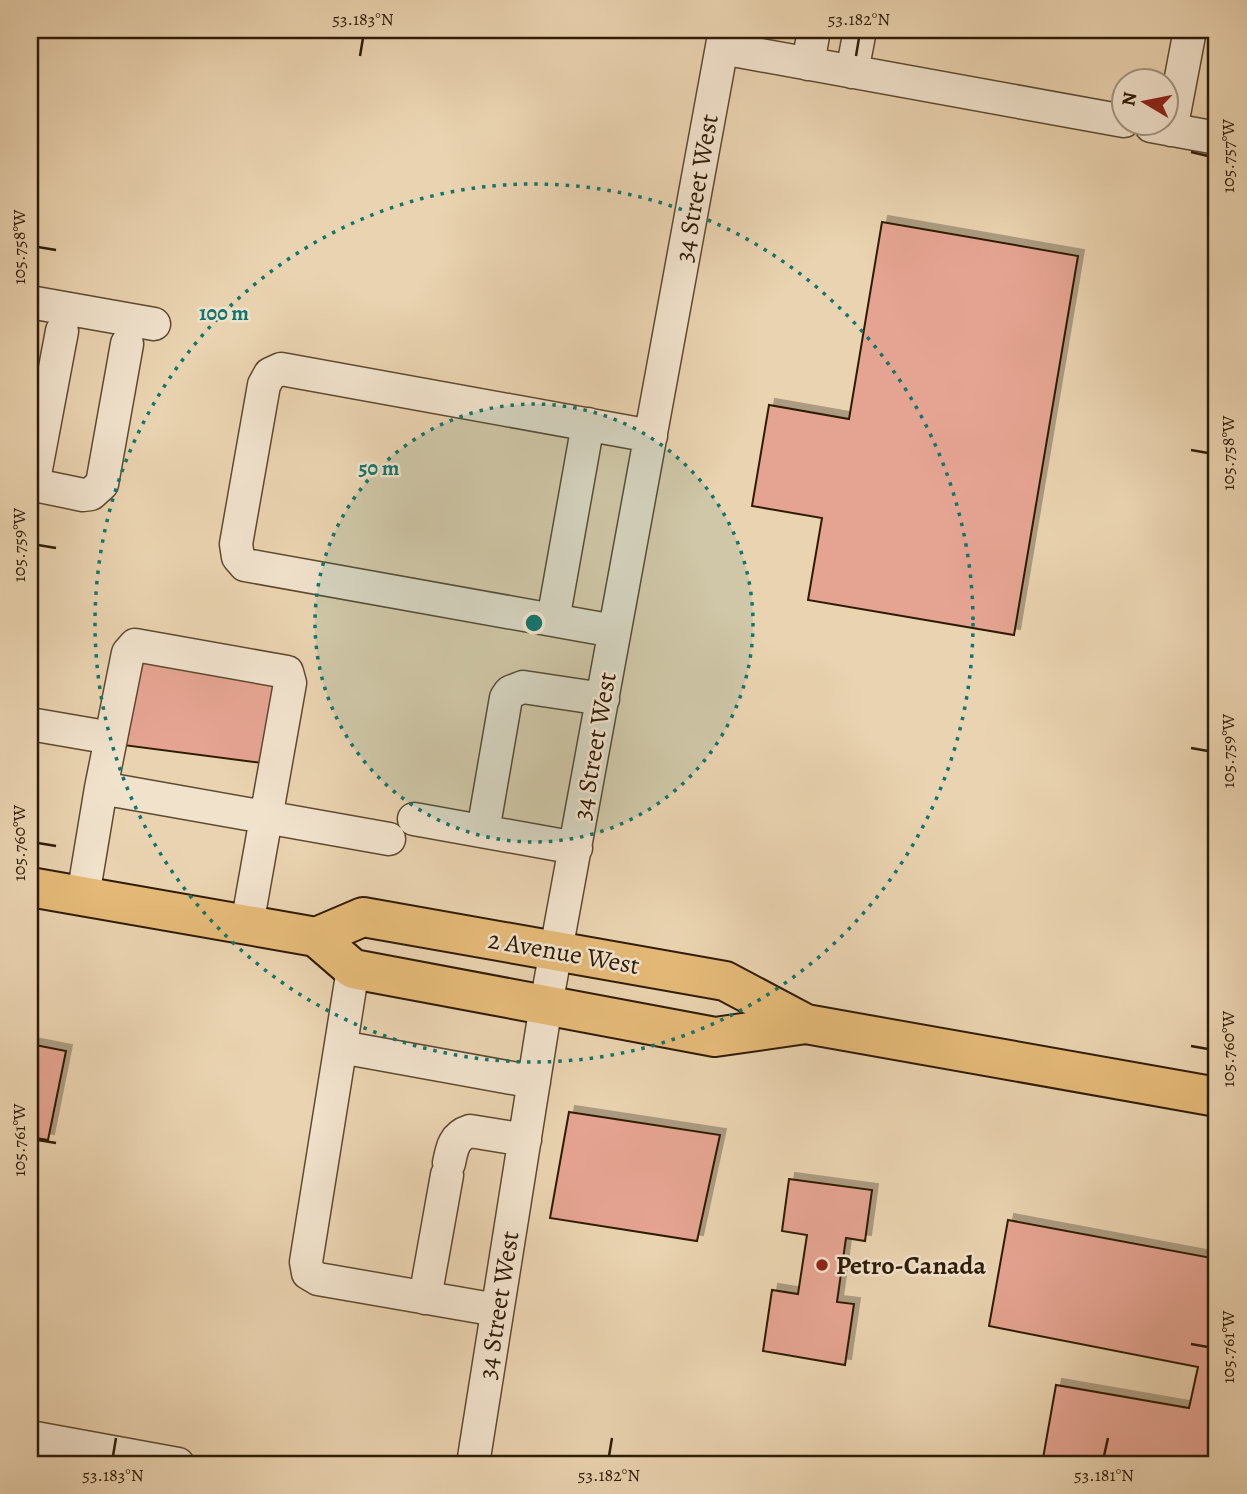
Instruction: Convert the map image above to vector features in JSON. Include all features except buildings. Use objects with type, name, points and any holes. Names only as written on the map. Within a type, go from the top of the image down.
[{"type":"highway","points":[[30,887],[316,937],[353,969]]},
{"type":"highway","name":"2 Avenue West","points":[[316,937],[363,917],[557,951],[725,981],[806,1024],[1217,1097]]},
{"type":"highway","name":"2 Avenue West","points":[[353,969],[715,1037],[806,1024]]},
{"type":"street","points":[[808,64],[814,30]]},
{"type":"street","points":[[852,72],[860,30]]},
{"type":"street","points":[[1180,83],[1190,30]]},
{"type":"street","points":[[723,39],[808,64],[1110,118]]},
{"type":"street","name":"34 Street West","points":[[472,1464],[547,1005],[723,39]]},
{"type":"street","points":[[1180,132],[1217,138]]},
{"type":"street","points":[[30,302],[154,324]]},
{"type":"street","points":[[62,331],[32,485],[83,495],[91,494],[102,485],[127,344]]},
{"type":"street","points":[[614,631],[245,565],[238,557],[236,544],[264,385],[270,374],[281,369],[651,436]]},
{"type":"street","points":[[553,620],[588,424]]},
{"type":"street","points":[[83,896],[128,653],[135,645],[281,669],[290,677],[247,925]]},
{"type":"street","points":[[483,831],[506,698],[510,692],[523,687],[603,699]]},
{"type":"street","points":[[30,724],[94,735]]},
{"type":"street","points":[[101,788],[389,839]]},
{"type":"street","points":[[414,819],[576,848]]},
{"type":"street","points":[[353,969],[306,1262],[308,1273],[318,1279],[497,1310]]},
{"type":"street","points":[[341,1047],[534,1082]]},
{"type":"street","points":[[425,1298],[452,1149],[462,1133],[470,1131],[525,1140]]},
{"type":"street","points":[[30,1437],[178,1464]]},
{"type":"place","name":"Petro-Canada","points":[[822,1265]]}]
